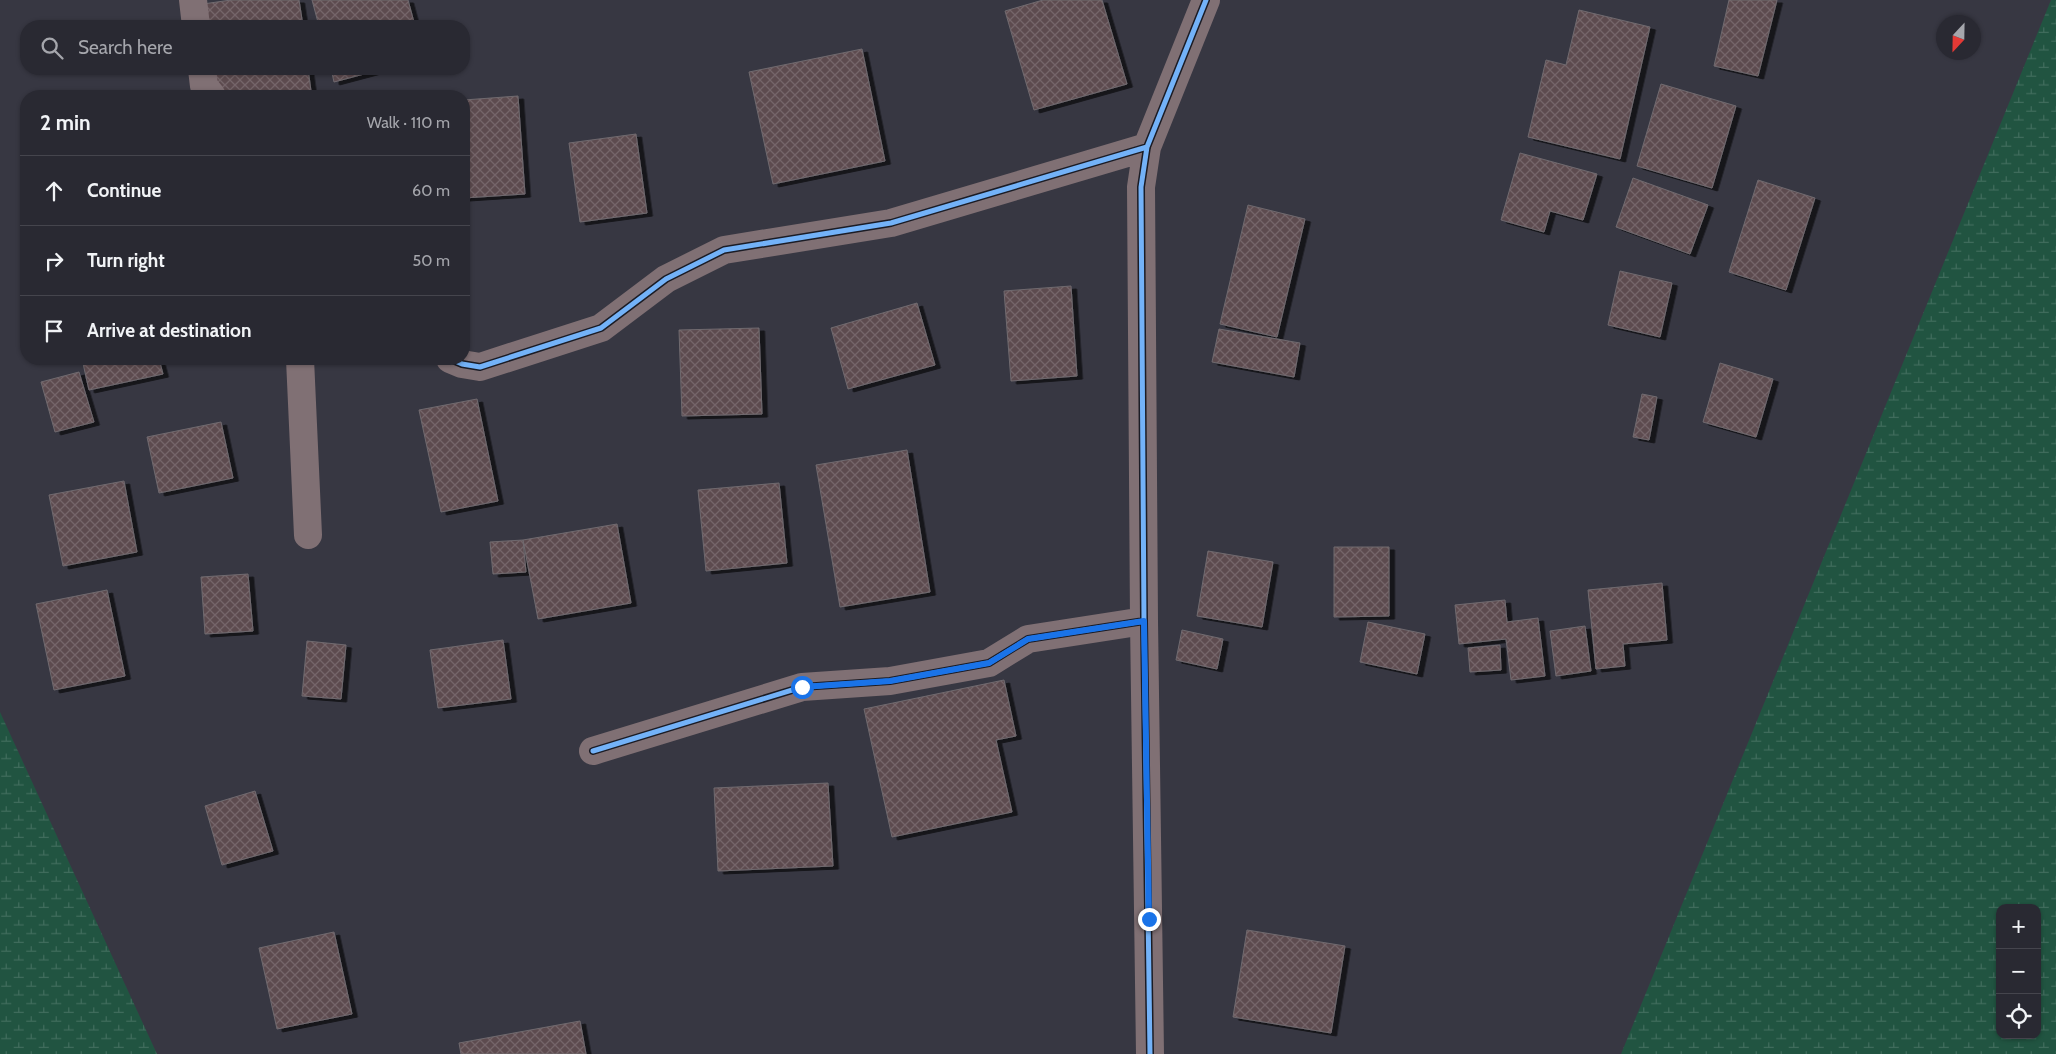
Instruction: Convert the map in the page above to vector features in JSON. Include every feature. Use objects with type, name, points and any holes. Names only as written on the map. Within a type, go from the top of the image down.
[{"type":"street","points":[[193,0],[195,20]]},
{"type":"street","points":[[1150,1054],[1144,621],[1142,187],[1147,147],[1206,0]]},
{"type":"street","points":[[203,75],[204,86],[207,90]]},
{"type":"street","points":[[468,365],[480,367],[601,328],[666,279],[724,250],[892,223],[1147,147]]},
{"type":"street","points":[[300,365],[308,535]]},
{"type":"street","points":[[593,751],[802,687],[890,681],[989,663],[1028,639],[1144,621]]},
{"type":"green space","points":[[2051,0],[2056,0],[2056,1054],[1621,1054]]},
{"type":"green space","points":[[0,712],[157,1054],[0,1054]]},
{"type":"building","points":[[231,0],[299,0],[302,20],[205,20],[203,4]]},
{"type":"building","points":[[312,0],[408,0],[413,20],[317,20]]},
{"type":"building","points":[[1043,0],[1102,0],[1127,84],[1034,110],[1005,11]]},
{"type":"building","points":[[1729,0],[1777,0],[1758,76],[1714,66]]},
{"type":"building","points":[[1579,10],[1650,27],[1620,159],[1528,137],[1546,60],[1566,65]]},
{"type":"building","points":[[862,49],[885,161],[773,184],[749,72]]},
{"type":"building","points":[[212,75],[309,75],[311,90],[214,90]]},
{"type":"building","points":[[332,75],[360,75],[334,82]]},
{"type":"building","points":[[1661,84],[1736,106],[1712,188],[1637,166]]},
{"type":"building","points":[[518,96],[525,194],[470,198],[470,100]]},
{"type":"building","points":[[636,134],[647,213],[580,222],[569,143]]},
{"type":"building","points":[[1520,153],[1597,174],[1583,220],[1550,211],[1544,232],[1501,220]]},
{"type":"building","points":[[1633,178],[1708,205],[1690,254],[1616,227]]},
{"type":"building","points":[[1758,180],[1815,198],[1786,290],[1729,272]]},
{"type":"building","points":[[1248,205],[1305,219],[1277,337],[1220,324]]},
{"type":"building","points":[[1620,271],[1672,283],[1660,337],[1608,325]]},
{"type":"building","points":[[1071,286],[1077,376],[1011,381],[1004,291]]},
{"type":"building","points":[[917,303],[935,365],[848,389],[831,328]]},
{"type":"building","points":[[759,328],[762,414],[682,416],[679,330]]},
{"type":"building","points":[[1219,329],[1300,343],[1294,377],[1212,362]]},
{"type":"building","points":[[1720,363],[1773,379],[1756,437],[1703,422]]},
{"type":"building","points":[[83,365],[161,365],[163,374],[89,390]]},
{"type":"building","points":[[79,372],[94,422],[55,432],[41,382]]},
{"type":"building","points":[[1642,394],[1657,397],[1649,440],[1633,437]]},
{"type":"building","points":[[477,399],[498,501],[441,512],[419,410]]},
{"type":"building","points":[[221,422],[233,478],[159,493],[147,437]]},
{"type":"building","points":[[907,450],[930,592],[840,607],[816,465]]},
{"type":"building","points":[[124,481],[137,552],[63,566],[49,495]]},
{"type":"building","points":[[779,483],[787,563],[706,571],[698,490]]},
{"type":"building","points":[[617,524],[631,603],[538,619],[523,540]]},
{"type":"building","points":[[523,540],[526,572],[493,574],[490,542]]},
{"type":"building","points":[[1334,547],[1389,547],[1389,616],[1334,617]]},
{"type":"building","points":[[1208,551],[1273,562],[1262,627],[1197,616]]},
{"type":"building","points":[[248,574],[253,631],[205,634],[201,577]]},
{"type":"building","points":[[1662,583],[1667,640],[1623,644],[1625,666],[1596,669],[1588,590]]},
{"type":"building","points":[[107,590],[125,676],[54,690],[36,604]]},
{"type":"building","points":[[1505,600],[1507,622],[1538,618],[1545,676],[1511,680],[1506,639],[1459,644],[1455,605]]},
{"type":"building","points":[[1368,622],[1425,634],[1417,674],[1360,662]]},
{"type":"building","points":[[1585,626],[1591,671],[1556,676],[1550,631]]},
{"type":"building","points":[[1182,630],[1223,639],[1217,669],[1176,660]]},
{"type":"building","points":[[503,640],[511,699],[438,708],[430,650]]},
{"type":"building","points":[[307,641],[346,645],[341,699],[302,696]]},
{"type":"building","points":[[1500,645],[1501,670],[1470,672],[1468,648]]},
{"type":"building","points":[[1004,680],[1016,736],[996,740],[1012,812],[892,837],[864,709]]},
{"type":"building","points":[[828,783],[833,866],[718,871],[714,788]]},
{"type":"building","points":[[255,791],[273,851],[222,865],[205,806]]},
{"type":"building","points":[[1247,930],[1345,946],[1331,1033],[1233,1017]]},
{"type":"building","points":[[334,932],[352,1014],[277,1029],[259,948]]},
{"type":"building","points":[[580,1021],[586,1054],[461,1054],[459,1043]]},
{"type":"cycle path","points":[[1150,1054],[1144,621],[1141,187],[1147,147],[1206,0]]},
{"type":"cycle path","points":[[468,365],[480,367],[601,328],[666,279],[724,250],[891,223],[1147,147]]},
{"type":"cycle path","points":[[593,751],[802,687],[890,681],[989,663],[1028,639],[1144,621]]},
{"type":"route","points":[[802,687],[890,681],[989,663],[1028,639],[1144,621],[1149,919]]}]
